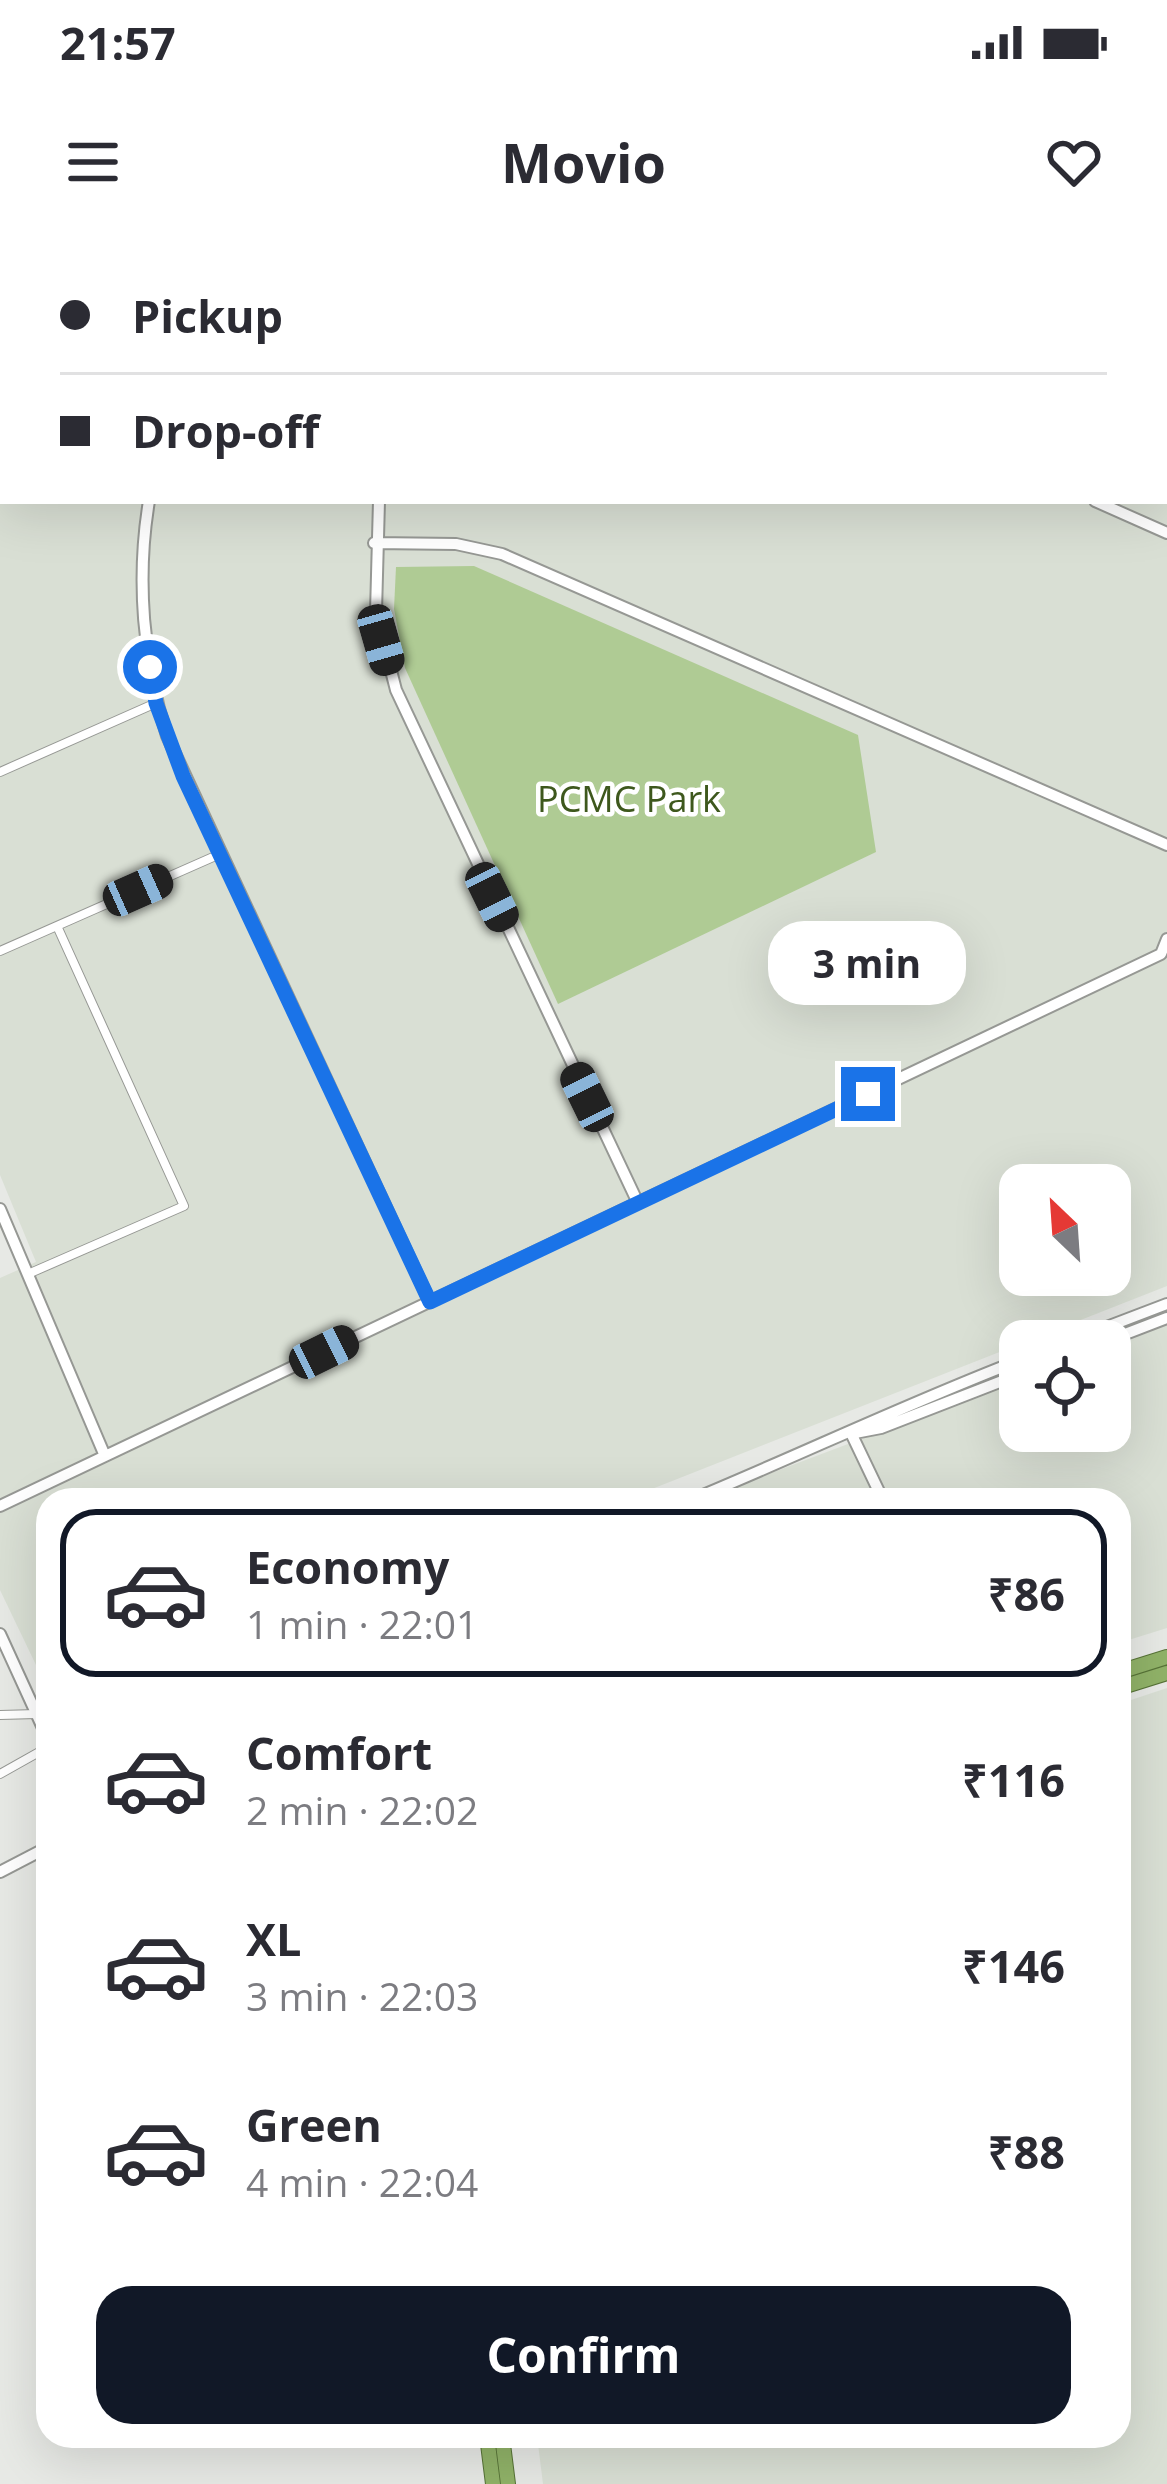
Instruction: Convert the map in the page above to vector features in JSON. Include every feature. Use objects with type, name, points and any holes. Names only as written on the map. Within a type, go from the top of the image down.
[{"type":"highway","points":[[1131,1668],[1167,1657]]},
{"type":"highway","points":[[1131,1684],[1167,1672]]},
{"type":"highway","points":[[488,2448],[493,2484]]},
{"type":"highway","points":[[504,2448],[508,2484]]},
{"type":"street","points":[[149,504],[142,589],[156,703],[220,854],[430,1302]]},
{"type":"street","points":[[379,504],[374,544],[381,640],[404,711],[638,1203]]},
{"type":"street","points":[[1102,504],[1167,533]]},
{"type":"street","points":[[374,544],[456,544],[502,554],[1167,845]]},
{"type":"street","points":[[0,772],[156,703]]},
{"type":"street","points":[[0,951],[220,854]]},
{"type":"street","points":[[28,1274],[184,1206],[57,926]]},
{"type":"street","points":[[38,1488],[1161,954],[1167,939]]},
{"type":"street","points":[[0,1209],[105,1456]]},
{"type":"street","points":[[1125,1320],[1167,1304]]},
{"type":"street","points":[[1131,1332],[1167,1318]]},
{"type":"street","points":[[720,1488],[851,1433],[876,1416],[999,1368]]},
{"type":"street","points":[[851,1433],[881,1428],[999,1382]]},
{"type":"street","points":[[851,1433],[877,1488]]},
{"type":"street","points":[[0,1506],[36,1489]]},
{"type":"street","points":[[0,1634],[36,1712]]},
{"type":"street","points":[[0,1715],[36,1714]]},
{"type":"street","points":[[0,1774],[36,1751]]},
{"type":"street","points":[[0,1872],[36,1852]]},
{"type":"shaded area","points":[[0,504],[1167,504],[1167,1286],[1081,1320],[999,1320],[999,1352],[654,1488],[36,1488],[36,1665],[0,1590],[0,1278],[36,1262],[0,1175]]},
{"type":"shaded area","points":[[1167,1323],[1167,1628],[1131,1639],[1131,1488],[734,1487],[999,1387],[999,1452],[1131,1452],[1131,1337]]},
{"type":"shaded area","points":[[1167,1688],[1167,2484],[543,2484],[538,2448],[1131,2448],[1131,1700]]},
{"type":"green space","name":"PCMC Park","points":[[474,566],[858,735],[876,852],[558,1004],[405,668],[394,609],[396,567]]},
{"type":"route","points":[[150,667],[156,703],[183,776],[430,1302],[868,1094]]}]
